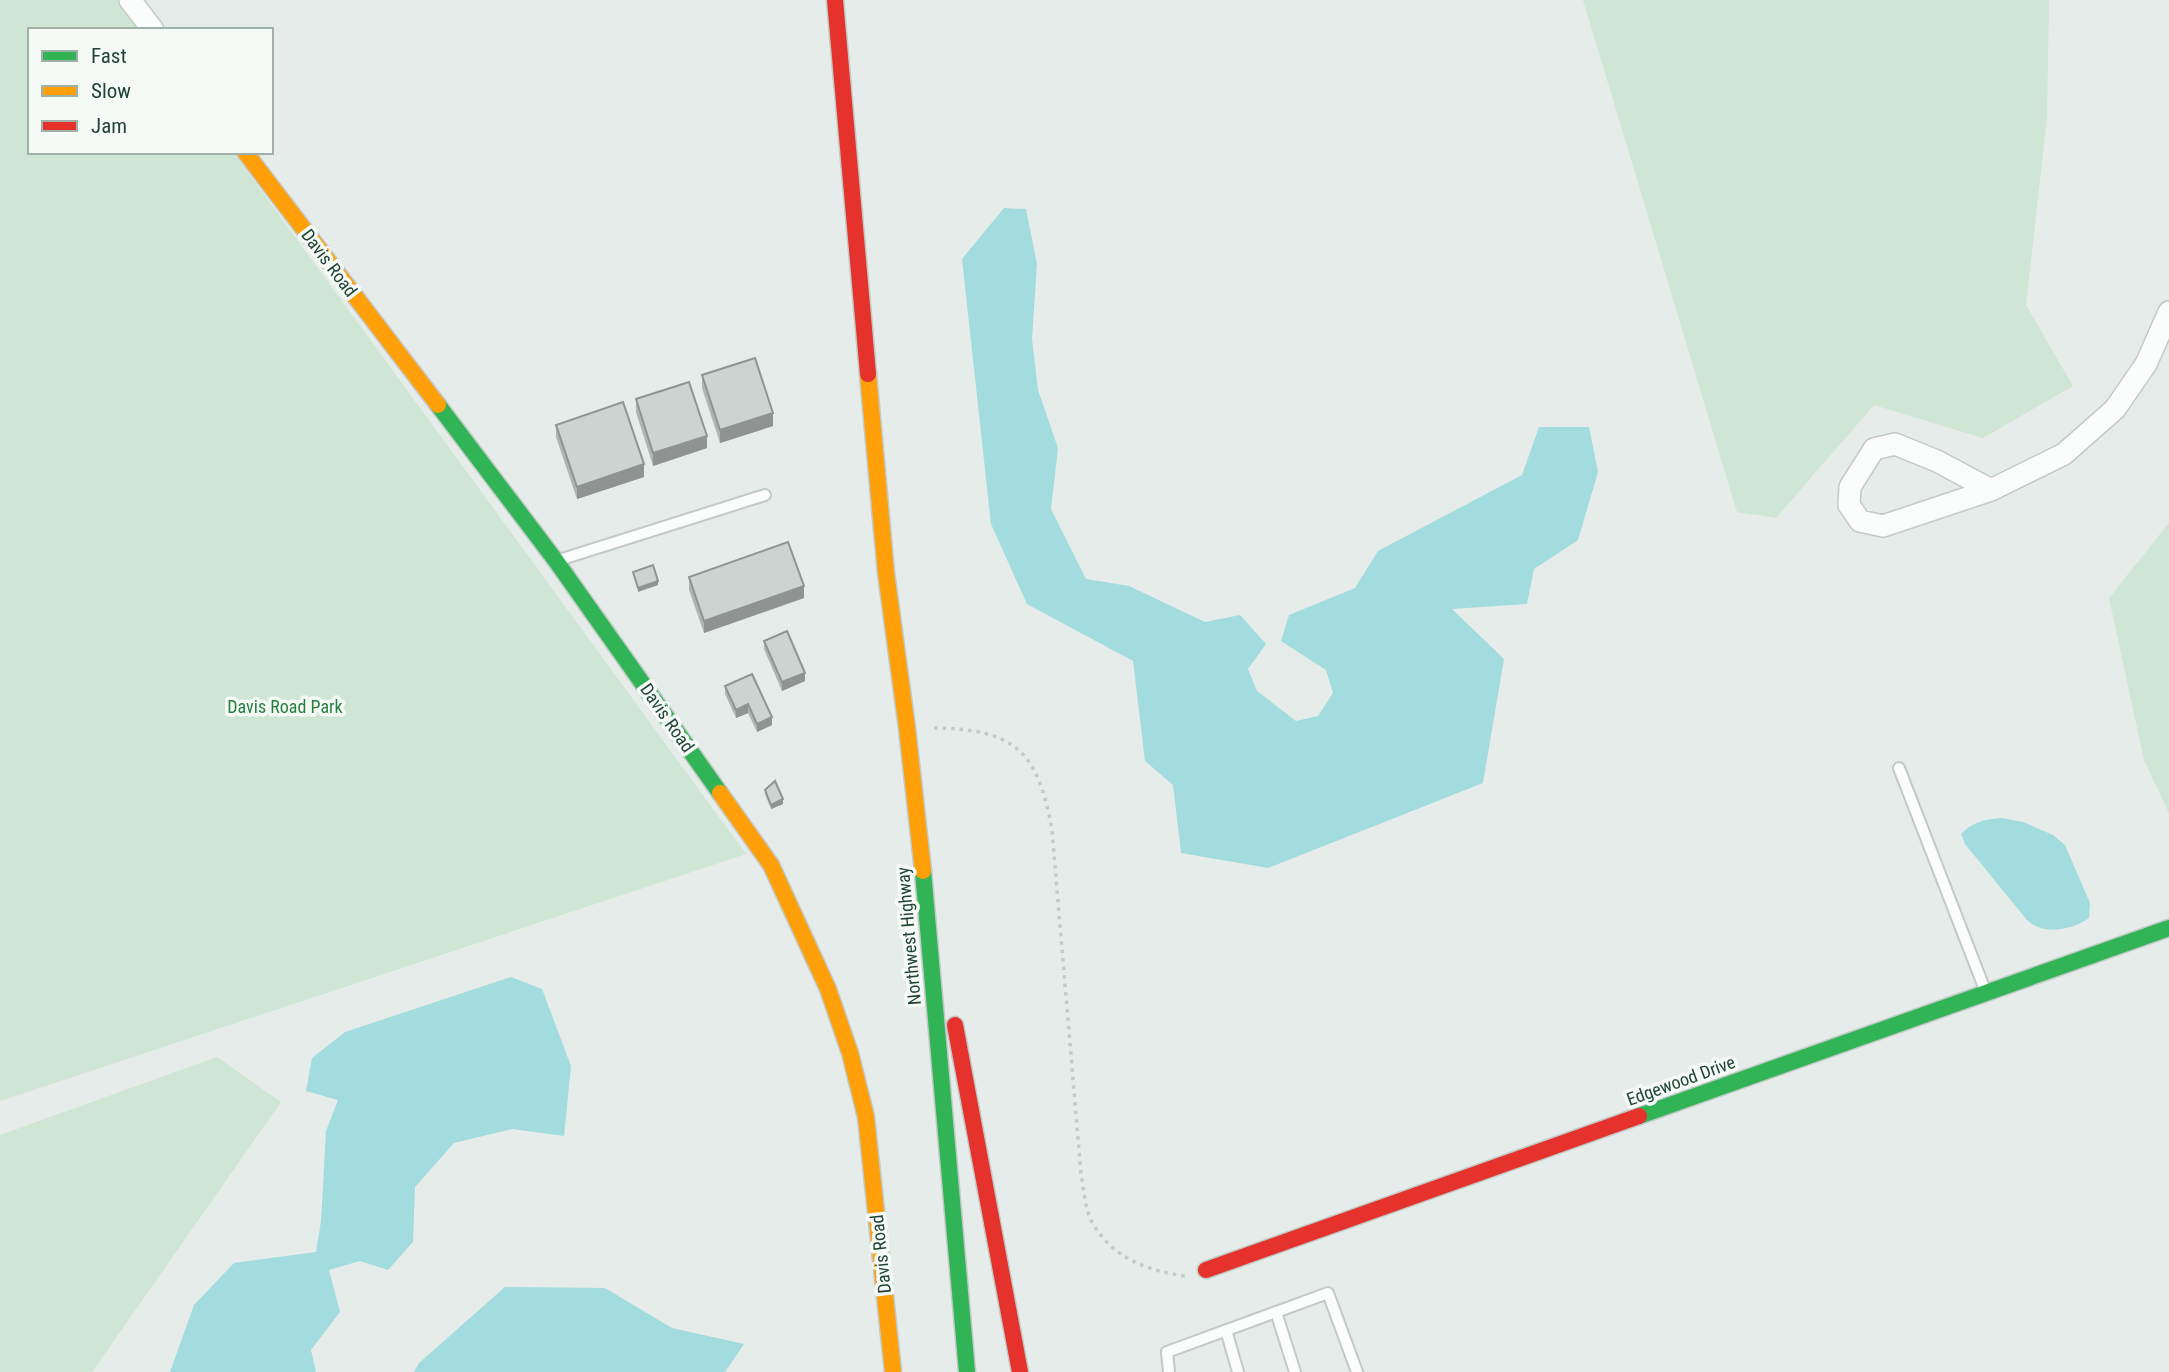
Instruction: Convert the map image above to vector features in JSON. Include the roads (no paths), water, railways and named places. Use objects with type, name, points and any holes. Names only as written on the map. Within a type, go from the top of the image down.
[{"type":"street","points":[[130,0],[151,28]]},
{"type":"street","points":[[835,0],[886,573],[921,854]]},
{"type":"street","name":"Davis Road","points":[[248,154],[556,561],[771,865],[828,989],[850,1054],[866,1118],[893,1372]]},
{"type":"street","points":[[1991,490],[1937,461],[1895,444],[1874,449],[1850,487],[1849,505],[1860,521],[1883,526],[1991,490],[2064,454],[2115,409],[2146,364],[2169,312]]},
{"type":"street","name":"Northwest Highway","points":[[921,854],[984,1172],[1020,1372]]},
{"type":"street","name":"Northwest Highway","points":[[921,854],[967,1372]]},
{"type":"street","name":"Edgewood Drive","points":[[1206,1270],[2169,928]]},
{"type":"lane","points":[[556,561],[765,495]]},
{"type":"lane","points":[[1899,768],[1986,993]]},
{"type":"lane","points":[[1169,1372],[1167,1352],[1328,1293],[1357,1372]]},
{"type":"lane","points":[[1276,1312],[1295,1372]]},
{"type":"lane","points":[[1226,1330],[1238,1372]]},
{"type":"water","points":[[1004,208],[1026,209],[1037,264],[1032,339],[1038,390],[1058,448],[1051,509],[1086,579],[1129,586],[1205,622],[1240,615],[1266,644],[1248,669],[1257,691],[1296,721],[1318,716],[1333,693],[1326,670],[1281,641],[1289,615],[1355,588],[1378,551],[1522,475],[1539,427],[1589,427],[1598,472],[1578,540],[1534,569],[1527,604],[1452,609],[1504,659],[1483,783],[1268,868],[1181,853],[1173,785],[1145,761],[1133,661],[1027,604],[991,524],[962,259]]},
{"type":"water","points":[[2002,818],[2023,822],[2053,835],[2065,845],[2090,903],[2089,918],[2058,930],[2041,928],[2027,920],[1965,844],[1961,834],[1980,822]]},
{"type":"water","points":[[511,977],[542,989],[571,1066],[564,1136],[512,1129],[454,1143],[415,1187],[413,1242],[388,1270],[360,1261],[329,1270],[340,1312],[311,1350],[316,1372],[170,1372],[194,1305],[234,1263],[316,1252],[321,1221],[326,1131],[338,1100],[306,1091],[312,1058],[345,1032]]},
{"type":"water","points":[[505,1287],[605,1288],[672,1328],[744,1344],[725,1372],[414,1372],[419,1363]]},
{"type":"park label","name":"Davis Road Park","points":[[285,707]]}]
